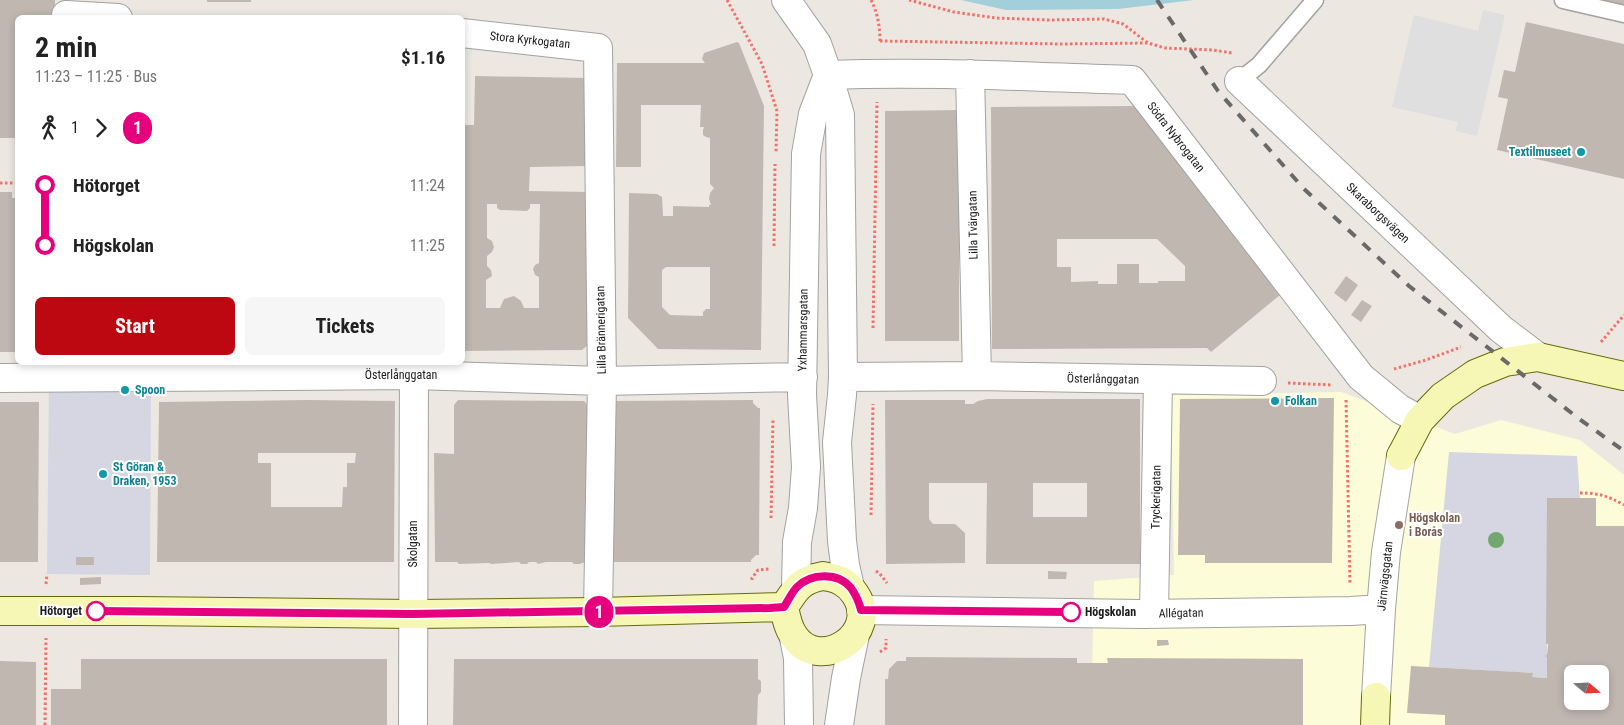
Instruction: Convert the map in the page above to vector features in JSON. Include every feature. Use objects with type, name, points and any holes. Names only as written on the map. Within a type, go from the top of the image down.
[{"type":"street","points":[[786,0],[816,44],[840,115],[843,377],[836,442],[842,541],[855,611],[839,725]]},
{"type":"street","points":[[67,11],[96,15]]},
{"type":"street","name":"Stora Kyrkogatan","points":[[465,33],[598,48]]},
{"type":"street","name":"Lilla Brännerigatan","points":[[598,48],[602,381],[598,612]]},
{"type":"street","name":"Södra Nybrogatan","points":[[828,75],[879,73],[970,74],[1132,80],[1361,377],[1400,409],[1420,420]]},
{"type":"street","name":"Lilla Tvärgatan","points":[[970,74],[977,376]]},
{"type":"street","name":"Yxhammarsgatan","points":[[790,598],[803,508],[806,467],[802,394],[806,154],[813,114],[828,75]]},
{"type":"street","name":"Skaraborgsvägen","points":[[1239,81],[1501,329],[1538,357],[1624,376]]},
{"type":"street","name":"Järnvägsgatan","points":[[1375,725],[1386,552],[1401,456],[1420,420],[1443,396],[1475,374],[1505,362],[1538,357]]},
{"type":"street","name":"Österlånggatan","points":[[0,378],[49,370],[414,369],[602,381],[803,377]]},
{"type":"street","name":"Skolgatan","points":[[413,725],[414,369]]},
{"type":"street","name":"Österlånggatan","points":[[843,377],[977,376],[1262,381]]},
{"type":"street","name":"Tryckerigatan","points":[[1154,614],[1158,380]]},
{"type":"street","name":"Allégatan","points":[[0,611],[413,614],[598,612],[790,598],[813,578],[823,576],[842,581],[855,611],[1154,614],[1381,609]]},
{"type":"street","points":[[790,598],[788,627],[794,638],[798,658],[799,725]]},
{"type":"street","points":[[794,638],[805,647],[818,651],[832,650],[845,645],[855,611]]},
{"type":"lane","name":"Skaraborgsvägen","points":[[1239,81],[1259,65],[1315,0]]},
{"type":"lane","points":[[1563,0],[1624,14]]},
{"type":"path","points":[[871,0],[875,8],[880,41],[1061,44],[1148,43],[1123,24],[1104,19],[1049,20],[996,18],[954,12],[910,0]]},
{"type":"path","points":[[0,183],[15,183]]},
{"type":"path","points":[[1595,349],[1624,315]]},
{"type":"path","points":[[1262,381],[1338,386],[1361,377]]},
{"type":"path","points":[[1580,493],[1596,493],[1624,505]]},
{"type":"path","points":[[45,725],[46,610]]},
{"type":"shaded area","points":[[1483,10],[1505,15],[1477,136],[1456,131],[1458,122],[1392,107],[1414,15],[1478,31]]},
{"type":"shaded area","name":"Hötorget","points":[[49,377],[151,377],[150,575],[47,574]]},
{"type":"shaded area","name":"Högskolan i Borås","points":[[1341,392],[1455,434],[1501,420],[1580,440],[1624,475],[1624,725],[1091,725],[1094,581],[1174,575],[1171,395]]},
{"type":"shaded area","points":[[1449,452],[1577,456],[1580,498],[1547,498],[1547,678],[1532,677],[1532,673],[1429,667]]},
{"type":"water","points":[[961,0],[1194,0],[1118,9],[1006,10]]},
{"type":"building","points":[[0,0],[55,0],[55,15],[15,15],[15,138],[0,138]]},
{"type":"building","points":[[207,0],[251,0],[251,2],[207,2]]},
{"type":"building","points":[[1590,0],[1624,0],[1624,9]]},
{"type":"building","points":[[1526,22],[1624,44],[1624,179],[1497,150],[1508,99],[1498,97],[1504,70],[1515,72]]},
{"type":"building","points":[[737,42],[739,43],[764,106],[761,350],[658,349],[628,318],[629,193],[657,194],[662,197],[663,216],[673,216],[673,206],[709,207],[711,205],[710,193],[714,188],[710,184],[710,138],[703,135],[704,127],[700,127],[701,105],[641,105],[641,167],[616,167],[617,63],[705,63],[702,59],[704,53]],"holes":[[[666,267],[710,267],[710,309],[706,309],[703,312],[703,316],[670,315],[662,307],[662,270]]]},
{"type":"building","points":[[475,76],[587,78],[586,166],[530,167],[529,191],[590,192],[589,344],[582,350],[465,351],[465,125],[474,125]],"holes":[[[487,204],[497,204],[497,208],[500,210],[527,211],[530,208],[530,204],[540,204],[539,263],[533,269],[535,275],[539,277],[539,308],[524,308],[521,301],[514,296],[504,299],[500,308],[486,308],[486,280],[492,276],[491,270],[487,266],[487,256],[494,247],[492,241],[487,238]]]},
{"type":"building","points":[[1134,106],[1280,295],[1211,352],[1207,348],[992,349],[991,107]],"holes":[[[1057,239],[1157,239],[1185,266],[1185,281],[1139,283],[1139,264],[1117,264],[1117,284],[1098,284],[1098,281],[1071,282],[1071,267],[1057,267]]]},
{"type":"building","points":[[959,110],[959,341],[885,341],[885,111]]},
{"type":"building","points":[[0,192],[12,192],[12,198],[15,198],[15,352],[0,352]]},
{"type":"building","points":[[1346,276],[1358,285],[1346,302],[1334,293]]},
{"type":"building","points":[[1362,300],[1372,306],[1361,322],[1351,315]]},
{"type":"building","points":[[1334,398],[1332,563],[1205,563],[1205,555],[1178,555],[1180,399]]},
{"type":"building","points":[[987,399],[1140,399],[1140,564],[986,564],[987,483],[929,483],[929,519],[933,524],[955,524],[965,533],[965,563],[886,564],[885,400],[965,400],[965,404],[973,404]],"holes":[[[1033,483],[1087,483],[1087,517],[1033,517]]]},
{"type":"building","points":[[458,400],[584,401],[588,405],[588,562],[580,564],[572,562],[546,562],[538,564],[536,562],[529,562],[521,564],[519,562],[459,564],[457,562],[435,562],[434,453],[454,454],[454,405]]},
{"type":"building","points":[[753,400],[753,403],[760,408],[759,555],[756,555],[751,562],[614,562],[614,401]]},
{"type":"building","points":[[395,401],[394,562],[157,562],[159,402]],"holes":[[[258,453],[356,453],[355,463],[347,463],[347,487],[343,487],[342,507],[271,507],[271,463],[258,463]]]},
{"type":"building","points":[[0,402],[39,402],[38,562],[0,562]]},
{"type":"building","points":[[1547,498],[1596,498],[1596,526],[1624,526],[1624,725],[1445,725],[1445,715],[1407,713],[1411,666],[1533,673],[1532,677],[1547,678],[1547,657],[1545,656],[1547,655],[1548,644],[1546,644]]},
{"type":"building","points":[[76,557],[94,557],[94,565],[76,565]]},
{"type":"building","points":[[1048,571],[1067,572],[1066,579],[1048,579]]},
{"type":"building","points":[[101,577],[101,584],[80,585],[80,578]]},
{"type":"building","points":[[1157,640],[1168,640],[1169,645],[1157,646]]},
{"type":"building","points":[[906,657],[1077,658],[1077,663],[1108,663],[1107,658],[1303,659],[1303,725],[885,725],[885,679],[888,679],[889,669],[897,661],[906,661]]},
{"type":"building","points":[[81,659],[387,659],[387,725],[51,725],[51,689],[81,689]]},
{"type":"building","points":[[454,659],[758,659],[758,679],[761,681],[761,692],[758,695],[757,725],[453,725]]},
{"type":"building","points":[[0,661],[36,662],[36,725],[0,725]]},
{"type":"railway","points":[[1157,0],[1218,91],[1304,189],[1409,286],[1578,418],[1624,451]]},
{"type":"bus line","name":"1","points":[[96,611],[413,614],[770,608],[784,607],[796,588],[804,582],[823,576],[842,581],[850,587],[857,597],[861,610],[1071,612]]},
{"type":"place","name":"Textilmuseet","points":[[1581,152]]},
{"type":"place","name":"Spoon","points":[[125,390]]},
{"type":"place","name":"Folkan","points":[[1275,401]]},
{"type":"place","name":"St Göran & Draken, 1953","points":[[103,474]]},
{"type":"place","name":"Högskolan i Borås","points":[[1399,525]]},
{"type":"place","name":"Hötorget","points":[[96,611]]},
{"type":"place","name":"Högskolan","points":[[1071,612]]}]
